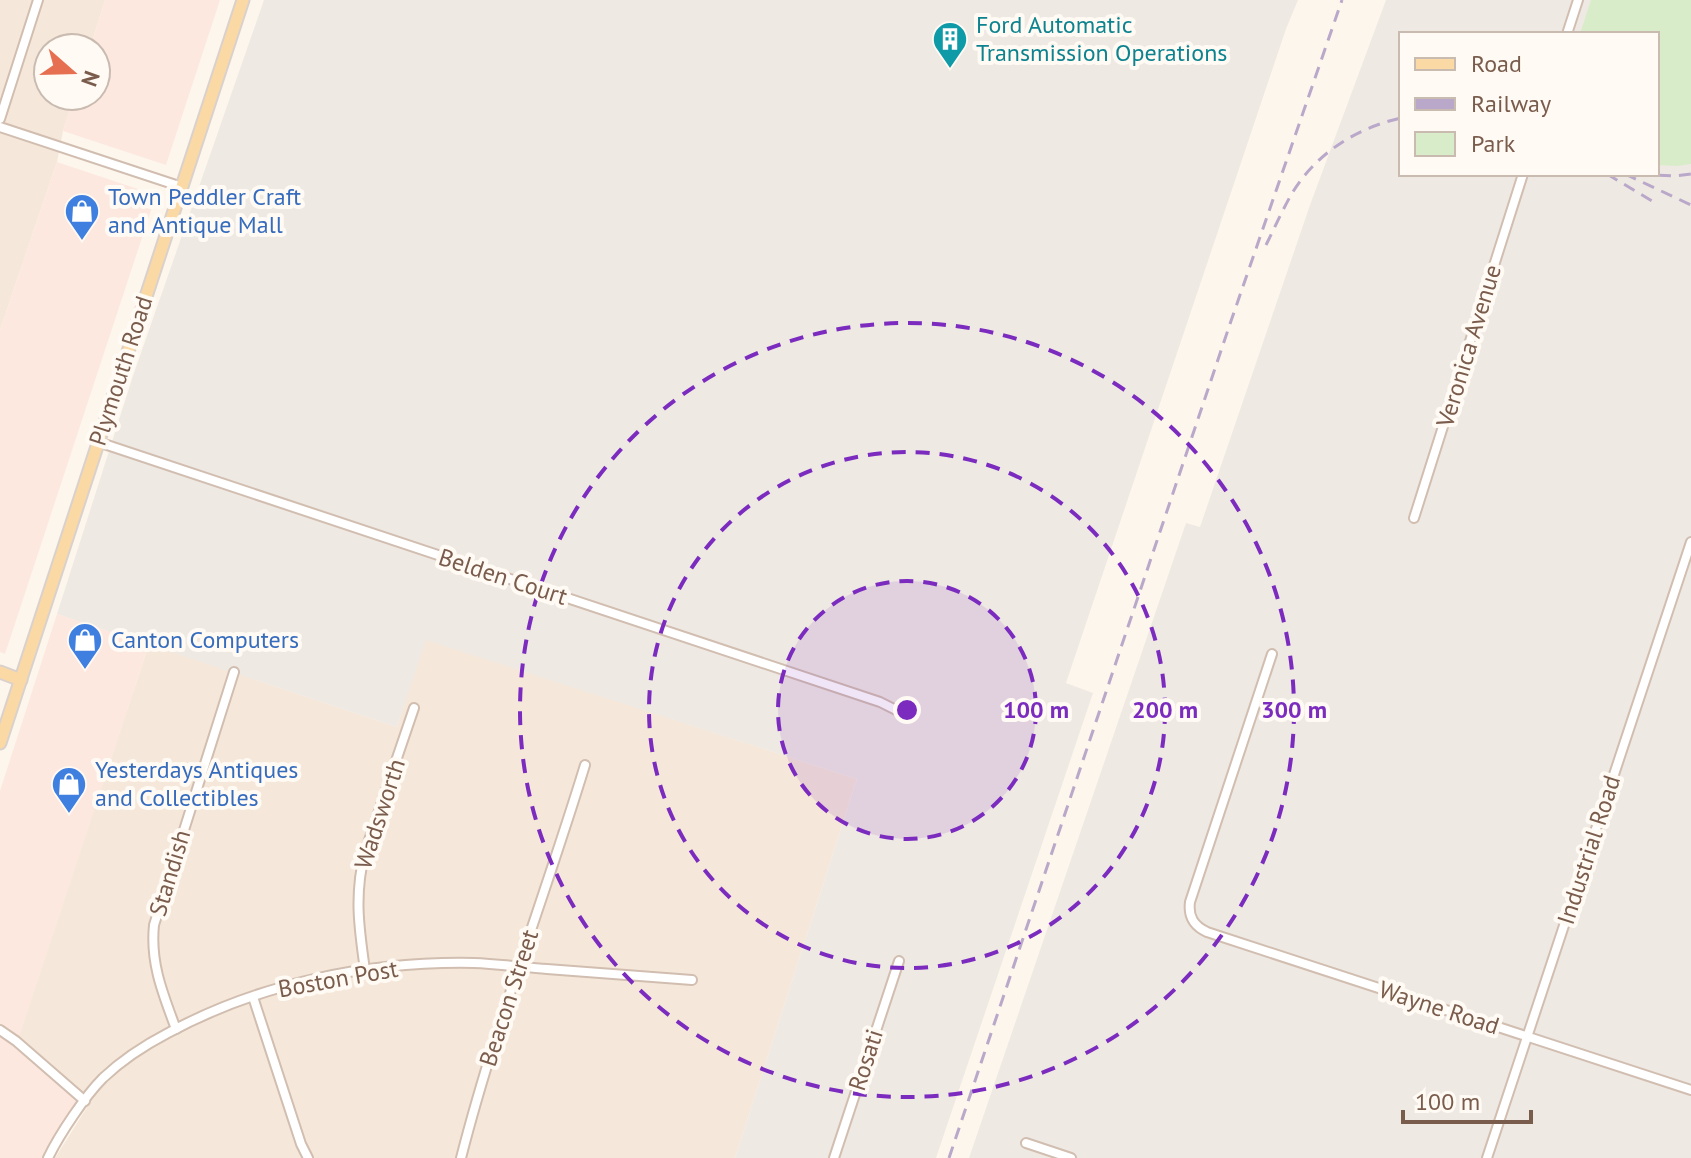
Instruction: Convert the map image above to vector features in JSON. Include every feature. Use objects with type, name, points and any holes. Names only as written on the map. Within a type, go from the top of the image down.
[{"type":"main road","name":"Plymouth Road","points":[[0,743],[243,0]]},
{"type":"main road","points":[[0,672],[21,680]]},
{"type":"street","points":[[0,119],[38,0]]},
{"type":"street","points":[[1568,32],[1578,0]]},
{"type":"street","points":[[0,127],[182,187]]},
{"type":"street","name":"Veronica Avenue","points":[[1414,518],[1522,176]]},
{"type":"street","name":"Belden Court","points":[[98,442],[880,702],[908,716]]},
{"type":"street","name":"Industrial Road","points":[[1487,1158],[1691,542]]},
{"type":"street","name":"Wayne Road","points":[[1272,654],[1190,902],[1192,919],[1199,928],[1691,1090]]},
{"type":"street","name":"Standish","points":[[176,1029],[155,969],[152,947],[154,925],[234,672]]},
{"type":"street","name":"Wadsworth","points":[[365,970],[357,908],[360,872],[414,708]]},
{"type":"street","name":"Beacon Street","points":[[461,1158],[481,1085],[585,765]]},
{"type":"street","name":"Rosati","points":[[834,1158],[899,961]]},
{"type":"street","name":"Boston Post","points":[[48,1158],[59,1137],[105,1076],[132,1055],[217,1009],[323,977],[365,970],[475,963],[692,980]]},
{"type":"street","points":[[253,997],[308,1158]]},
{"type":"street","points":[[0,1030],[85,1101]]},
{"type":"street","points":[[1026,1143],[1071,1158]]},
{"type":"shaded area","points":[[0,0],[105,0],[95,32],[32,32],[32,112],[69,112],[57,162],[0,330]]},
{"type":"shaded area","points":[[105,0],[220,0],[166,165],[63,131],[69,112],[112,112],[112,32],[95,32]]},
{"type":"shaded area","points":[[264,0],[1298,0],[1066,683],[1093,693],[936,1158],[735,1158],[857,779],[426,640],[397,727],[57,614],[133,376]]},
{"type":"shaded area","points":[[1386,0],[1691,0],[1691,1158],[969,1158],[1186,523],[1200,527],[1310,205]]},
{"type":"shaded area","points":[[57,162],[156,195],[5,654],[0,652],[0,330]]},
{"type":"shaded area","points":[[57,614],[149,644],[16,1046],[73,1096],[76,1108],[45,1158],[0,1158],[0,791]]},
{"type":"shaded area","points":[[425,639],[857,779],[735,1158],[55,1158],[91,1101],[18,1037],[149,644],[397,727]]},
{"type":"green space","points":[[1591,0],[1691,0],[1691,164],[1659,165],[1659,32],[1581,32]]},
{"type":"railway","points":[[949,1158],[1342,0]]},
{"type":"railway","points":[[1266,245],[1291,195],[1324,155],[1368,128],[1399,118]]},
{"type":"railway","points":[[1659,175],[1691,174]]},
{"type":"railway","points":[[1610,176],[1652,201]]},
{"type":"railway","points":[[1629,176],[1691,205]]},
{"type":"place","name":"Ford Automatic Transmission Operations","points":[[950,70]]},
{"type":"place","name":"Town Peddler Craft and Antique Mall","points":[[82,242]]},
{"type":"place","name":"Canton Computers","points":[[85,671]]},
{"type":"place","name":"Yesterdays Antiques and Collectibles","points":[[69,815]]}]
